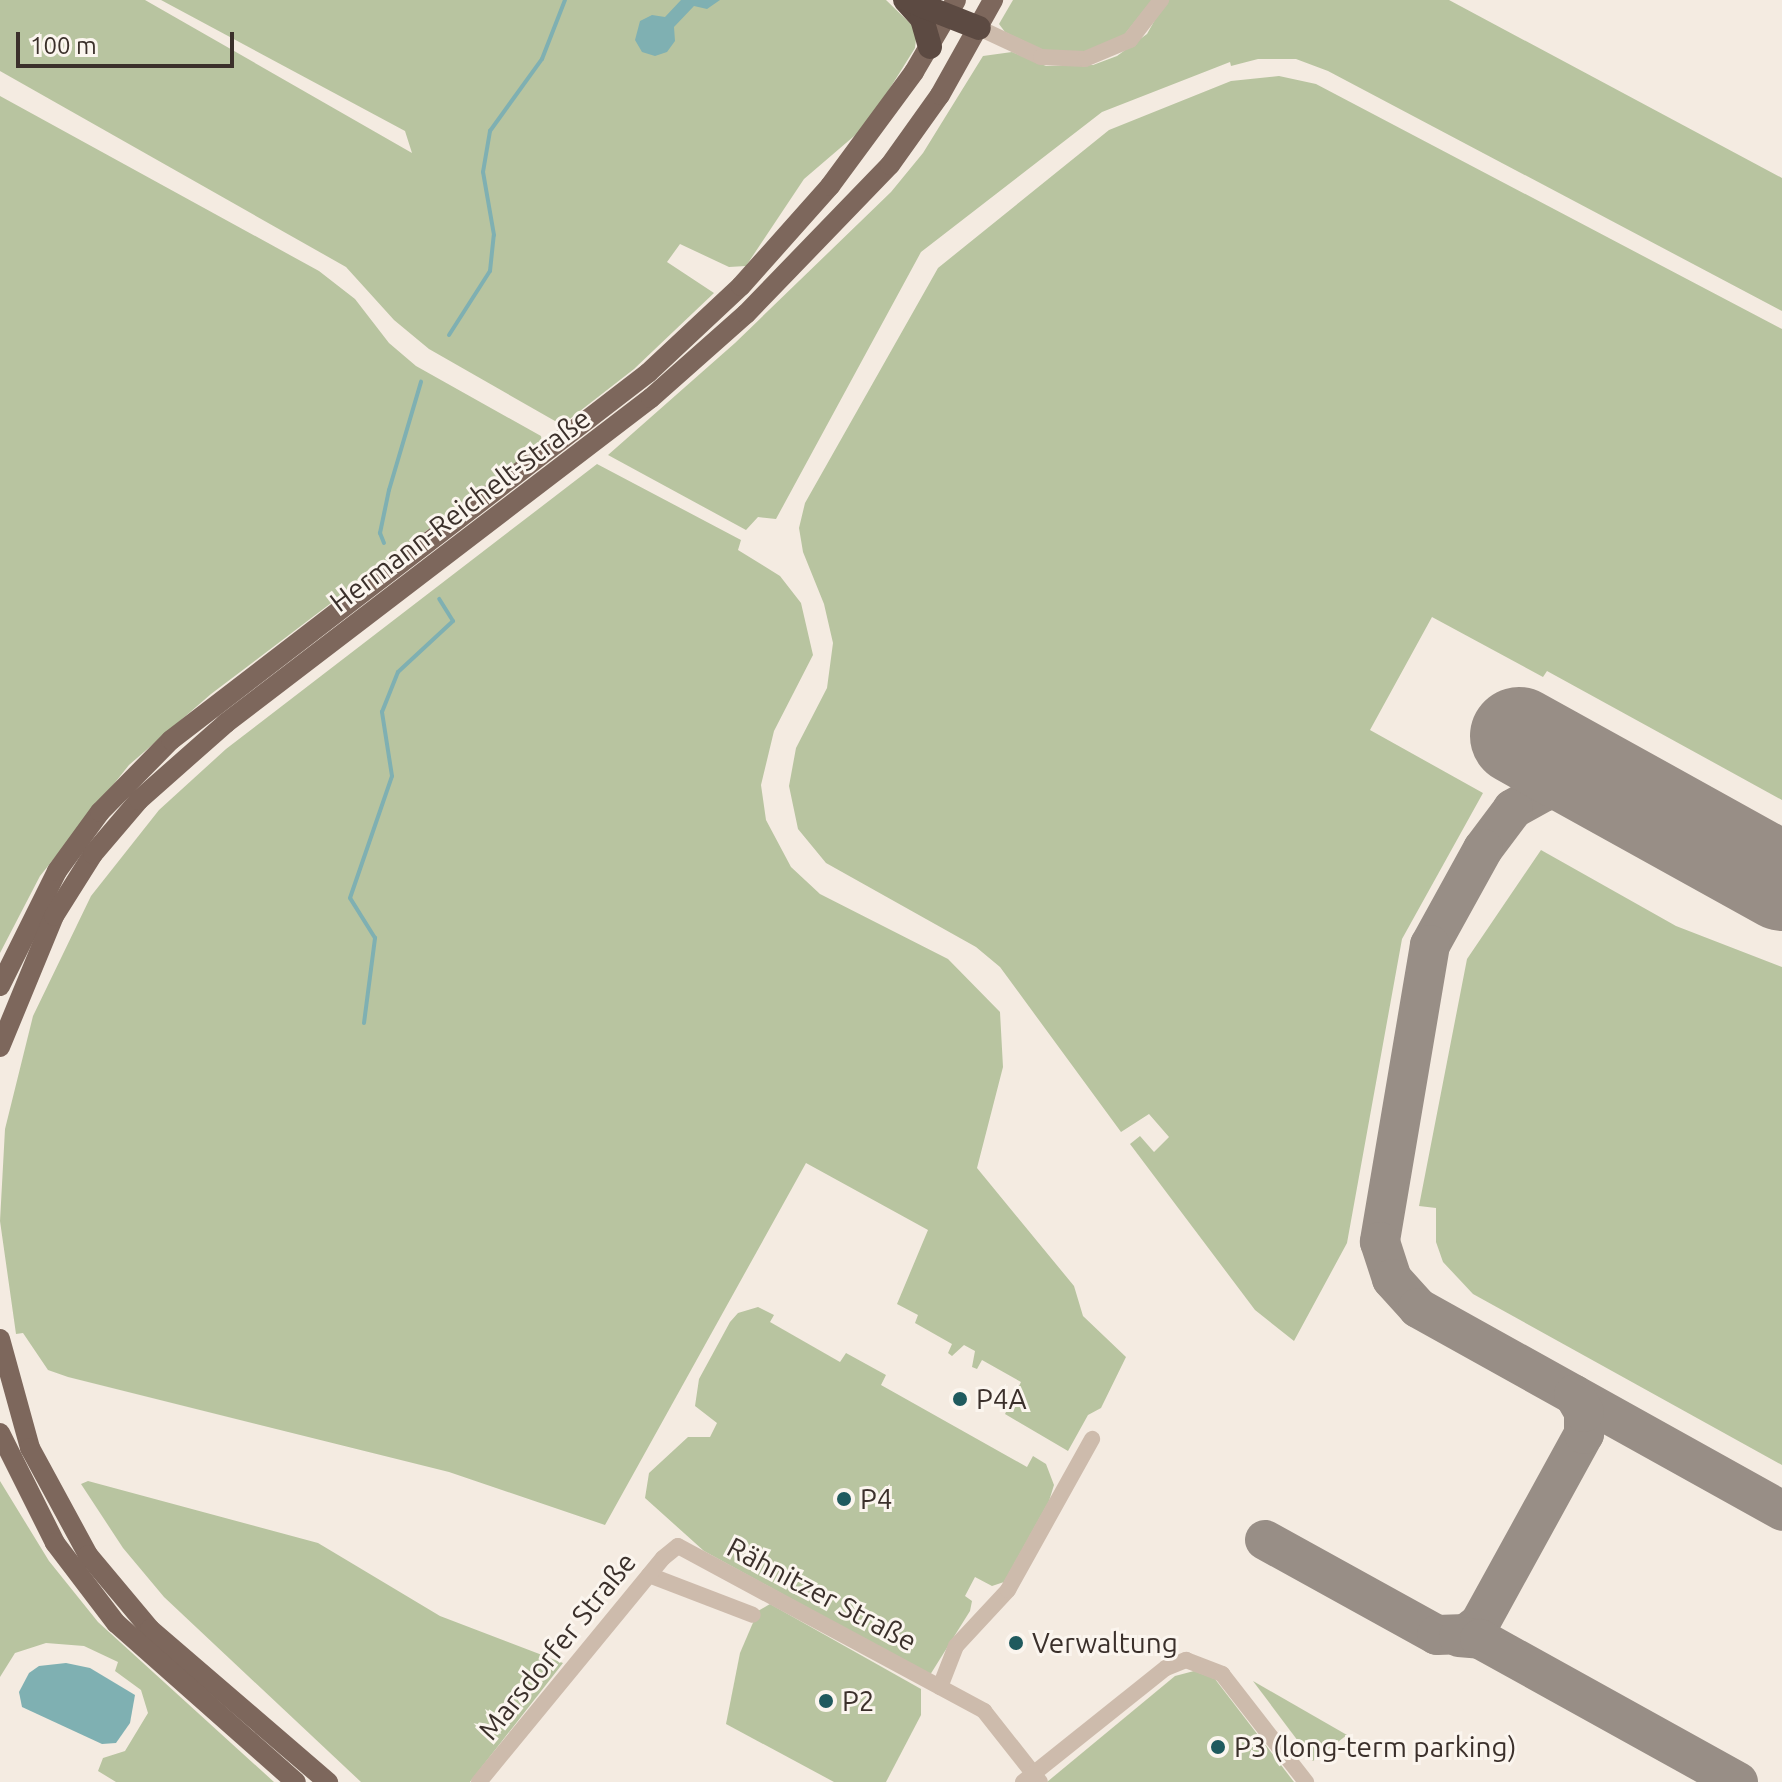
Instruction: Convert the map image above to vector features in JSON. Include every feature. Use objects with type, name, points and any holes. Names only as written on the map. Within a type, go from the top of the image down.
[{"type":"highway","points":[[906,0],[951,5],[979,28]]},
{"type":"highway","points":[[906,0],[922,19],[930,47]]},
{"type":"main road","name":"Hermann-Reichelt-Straße","points":[[0,1047],[54,916],[93,854],[139,800],[226,723],[651,398],[746,314],[890,165],[979,28],[993,0]]},
{"type":"main road","name":"Hermann-Reichelt-Straße","points":[[0,986],[13,950],[57,871],[100,812],[161,750],[648,373],[741,286],[830,186],[930,47],[951,5]]},
{"type":"main road","points":[[0,1339],[35,1460],[88,1555],[150,1629],[328,1782]]},
{"type":"main road","points":[[0,1433],[55,1543],[116,1623],[296,1782]]},
{"type":"street","points":[[979,28],[1041,57],[1085,59],[1130,40],[1161,0]]},
{"type":"street","name":"Rähnitzer Straße","points":[[940,1687],[956,1646],[1008,1590],[1092,1439]]},
{"type":"street","name":"Rähnitzer Straße","points":[[678,1546],[984,1711],[1032,1780]]},
{"type":"street","name":"Marsdorfer Straße","points":[[479,1782],[649,1575],[678,1546]]},
{"type":"street","points":[[649,1575],[753,1615]]},
{"type":"street","points":[[1032,1780],[1166,1668],[1186,1660],[1222,1674],[1306,1782]]},
{"type":"green space","points":[[0,0],[145,0],[412,153],[405,131],[161,0],[886,0],[917,30],[915,48],[867,125],[804,179],[746,266],[729,267],[680,244],[667,262],[714,293],[634,369],[562,425],[429,349],[394,320],[346,267],[0,71]]},
{"type":"green space","points":[[1013,0],[1152,0],[1121,39],[1089,53],[1051,54],[1005,32],[999,24]]},
{"type":"green space","points":[[1166,0],[1449,0],[1782,178],[1782,311],[1328,71],[1296,59],[1258,59],[1231,66],[1230,62],[1102,112],[921,252],[776,519],[758,517],[746,530],[608,455],[735,343],[891,192],[923,153],[983,56],[1012,52],[1046,66],[1093,65],[1117,56],[1147,34]]},
{"type":"green space","points":[[1279,76],[1316,84],[1782,329],[1782,800],[1547,671],[1543,677],[1432,617],[1370,730],[1483,793],[1402,939],[1347,1243],[1294,1341],[1255,1310],[1130,1144],[1140,1136],[1154,1152],[1169,1137],[1149,1114],[1121,1132],[1000,967],[976,947],[826,863],[798,829],[789,786],[796,748],[827,688],[833,643],[824,604],[803,552],[799,528],[805,503],[938,268],[1109,130],[1231,81]]},
{"type":"green space","points":[[0,96],[319,271],[355,299],[389,343],[416,366],[541,436],[542,443],[211,694],[129,765],[40,876],[0,953]]},
{"type":"green space","points":[[597,464],[741,540],[738,550],[780,576],[801,603],[813,655],[774,731],[761,785],[766,820],[791,867],[820,894],[948,959],[1000,1012],[1003,1067],[977,1168],[1074,1286],[1083,1316],[1126,1357],[1101,1408],[1088,1415],[1068,1451],[1005,1414],[1021,1382],[982,1360],[977,1369],[972,1367],[975,1351],[964,1345],[952,1356],[948,1353],[952,1344],[915,1323],[918,1315],[897,1304],[928,1230],[806,1163],[605,1525],[449,1472],[68,1377],[48,1370],[23,1333],[16,1334],[0,1221],[5,1129],[33,1016],[91,896],[159,810],[226,749]]},
{"type":"green space","points":[[1541,850],[1676,926],[1782,967],[1782,1465],[1473,1294],[1443,1262],[1436,1242],[1436,1208],[1419,1206],[1467,959]]},
{"type":"green space","name":"P4","points":[[758,1307],[774,1315],[770,1322],[840,1362],[846,1353],[886,1375],[881,1385],[1027,1467],[1033,1456],[1046,1464],[1054,1485],[1049,1501],[1004,1582],[992,1586],[975,1577],[965,1596],[972,1601],[970,1611],[930,1675],[704,1551],[645,1498],[649,1473],[688,1437],[710,1437],[717,1423],[695,1406],[699,1379],[730,1322],[738,1313]]},
{"type":"green space","points":[[0,1481],[49,1561],[98,1622],[274,1782],[116,1782],[98,1771],[103,1758],[125,1751],[148,1713],[141,1690],[115,1671],[118,1662],[84,1646],[46,1643],[15,1653],[0,1677]]},
{"type":"green space","points":[[88,1481],[318,1543],[440,1616],[563,1663],[470,1782],[361,1782],[164,1597],[123,1548],[81,1484]]},
{"type":"green space","name":"P2","points":[[770,1604],[921,1689],[921,1715],[886,1782],[834,1782],[726,1724],[740,1653],[758,1611]]},
{"type":"green space","points":[[1194,1671],[1215,1679],[1294,1782],[1047,1782],[1175,1676]]},
{"type":"green space","points":[[1253,1681],[1347,1735],[1313,1761]]},
{"type":"water","points":[[681,0],[720,0],[707,9],[694,6],[674,27],[675,41],[667,52],[655,56],[642,52],[635,40],[640,21],[652,15],[665,17]]},
{"type":"water","points":[[66,1663],[90,1668],[135,1695],[130,1723],[116,1743],[102,1744],[22,1707],[19,1692],[29,1673],[39,1666]]},
{"type":"waterway","points":[[449,335],[490,271],[494,235],[483,172],[490,131],[542,59],[565,0]]},
{"type":"waterway","points":[[384,543],[380,533],[389,490],[421,382]]},
{"type":"waterway","points":[[364,1023],[375,938],[350,898],[392,776],[382,712],[398,672],[453,621],[439,599]]},
{"type":"taxiway","points":[[1640,803],[1583,785],[1545,791],[1513,809],[1483,849],[1430,945],[1380,1242],[1392,1279],[1418,1308],[1782,1511]]},
{"type":"taxiway","points":[[1265,1540],[1437,1635],[1466,1634],[1480,1623],[1584,1434],[1584,1412],[1574,1395]]},
{"type":"taxiway","points":[[1459,1637],[1480,1639],[1738,1782]]},
{"type":"runway","points":[[1519,736],[1782,882]]},
{"type":"place","name":"P4A","points":[[960,1399]]},
{"type":"place","name":"P4","points":[[844,1499]]},
{"type":"place","name":"Verwaltung","points":[[1016,1643]]},
{"type":"place","name":"P2","points":[[826,1701]]},
{"type":"place","name":"P3 (long-term parking)","points":[[1218,1747]]}]
